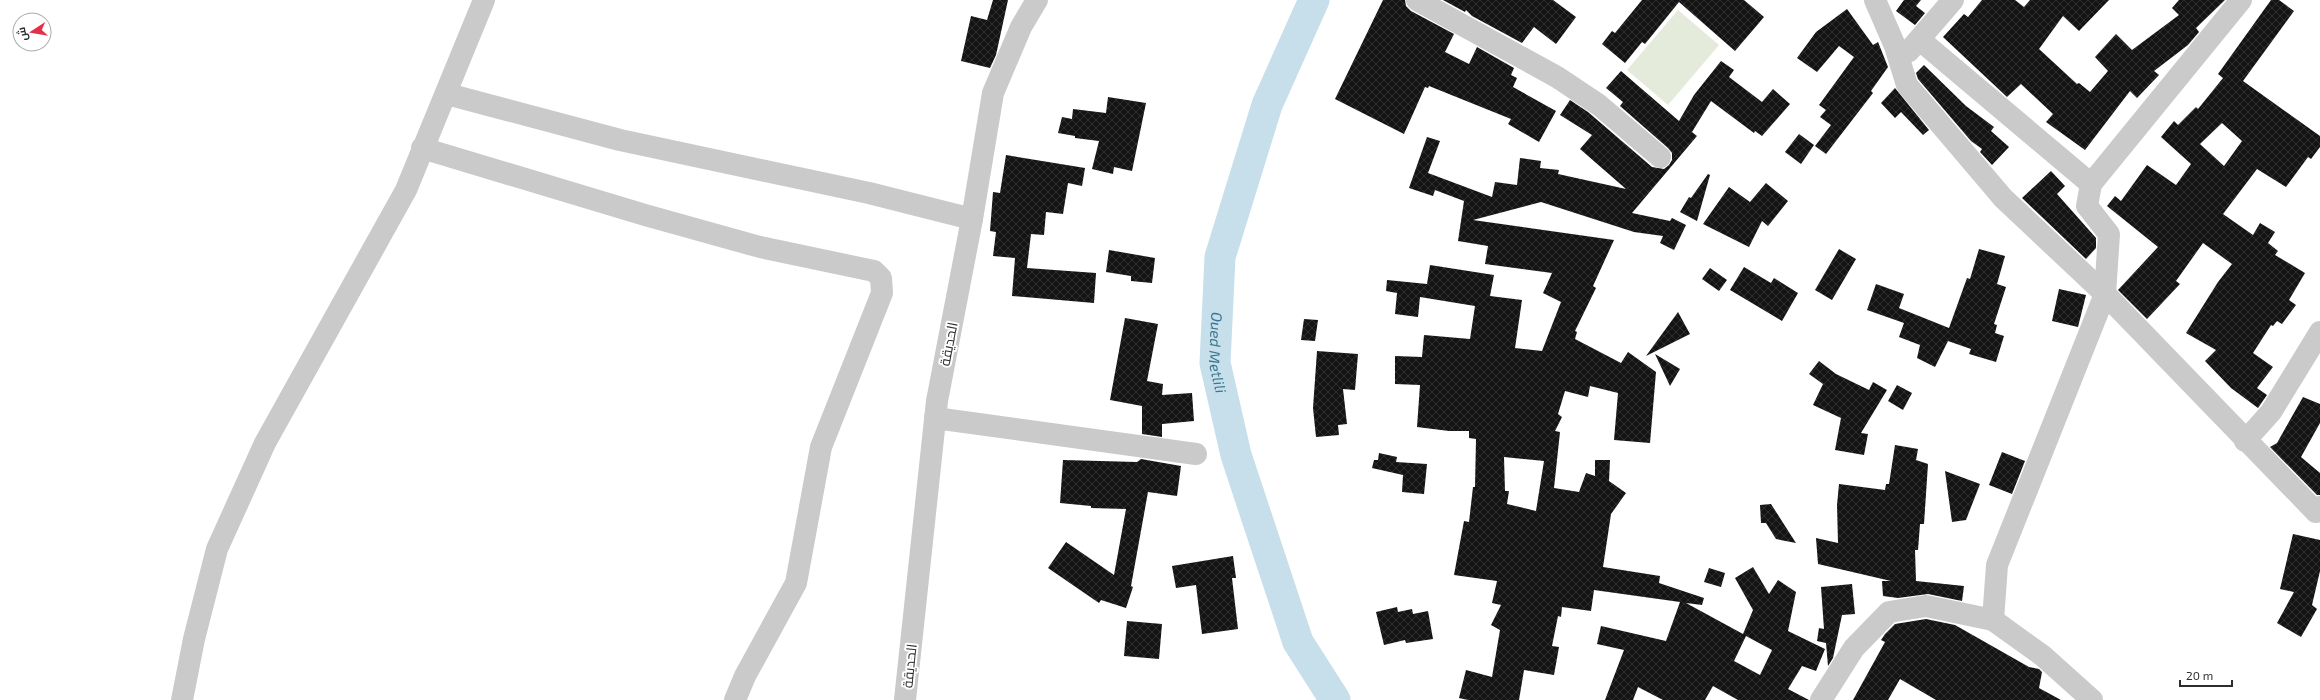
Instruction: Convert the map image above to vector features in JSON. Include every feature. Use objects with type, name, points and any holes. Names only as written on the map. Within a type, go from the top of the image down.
[{"type":"street","points":[[182,700],[194,639],[217,549],[264,443],[406,190],[422,148],[447,94],[484,0]]},
{"type":"street","name":"الحديقة","points":[[905,700],[935,418],[972,219],[992,93],[1021,28],[1037,0]]},
{"type":"street","points":[[1417,0],[1557,77],[1599,105],[1660,157]]},
{"type":"street","points":[[1875,0],[1895,46],[1907,86],[2003,198],[2104,294],[2246,441],[2319,512]]},
{"type":"street","points":[[1899,62],[1920,40],[1953,0]]},
{"type":"street","points":[[1993,620],[1997,565],[2104,294],[2109,234],[2087,206],[2091,184],[2241,0]]},
{"type":"street","points":[[1920,40],[2091,184]]},
{"type":"street","points":[[447,94],[620,140],[869,193],[972,219]]},
{"type":"street","points":[[422,148],[645,215],[760,247],[874,271],[881,278],[882,293],[821,447],[796,583],[745,676],[736,700]]},
{"type":"street","points":[[2246,441],[2270,412],[2320,332]]},
{"type":"street","points":[[935,418],[1196,454]]},
{"type":"street","points":[[1821,700],[1854,648],[1889,612],[1926,606],[1993,620],[2043,656],[2092,700]]},
{"type":"green space","points":[[1678,10],[1719,45],[1668,105],[1627,70]]},
{"type":"building","points":[[993,0],[1008,0],[996,55],[990,68],[961,61],[971,16],[987,20]]},
{"type":"building","points":[[1383,0],[1405,0],[1406,6],[1411,11],[1454,34],[1445,52],[1469,64],[1477,47],[1514,68],[1511,75],[1517,78],[1513,87],[1556,111],[1539,142],[1508,124],[1511,119],[1429,86],[1428,88],[1425,87],[1404,134],[1335,99]]},
{"type":"building","points":[[1443,0],[1553,0],[1576,17],[1556,44],[1534,27],[1522,43],[1472,16],[1466,10],[1465,12]]},
{"type":"building","points":[[1642,0],[1744,0],[1764,17],[1735,51],[1679,2],[1645,44],[1642,42],[1625,63],[1602,44],[1612,31],[1615,33]]},
{"type":"building","points":[[1904,0],[1921,0],[1916,6],[1925,13],[1915,25],[1896,11]]},
{"type":"building","points":[[1982,0],[2015,0],[2024,7],[2030,0],[2109,0],[2079,31],[2063,16],[2039,49],[2077,84],[2079,83],[2090,92],[2108,71],[2095,57],[2116,34],[2132,50],[2179,15],[2172,8],[2179,0],[2225,0],[2196,28],[2199,32],[2188,45],[2154,71],[2159,75],[2137,98],[2130,91],[2085,150],[2046,122],[2053,114],[2021,84],[2007,97],[1943,37],[1964,14],[1968,17]]},
{"type":"building","points":[[2271,0],[2279,0],[2294,11],[2243,81],[2320,136],[2320,147],[2311,159],[2308,157],[2286,187],[2257,169],[2223,214],[2253,235],[2260,223],[2275,232],[2268,243],[2278,251],[2275,255],[2305,273],[2289,300],[2296,305],[2282,324],[2277,321],[2273,326],[2271,325],[2253,353],[2273,367],[2257,388],[2267,395],[2258,408],[2231,388],[2205,361],[2216,350],[2186,333],[2218,282],[2232,264],[2203,243],[2176,281],[2180,284],[2147,319],[2118,290],[2158,247],[2107,206],[2115,196],[2121,201],[2147,165],[2176,185],[2191,164],[2161,137],[2174,121],[2178,125],[2196,107],[2198,109],[2223,78],[2218,74]],"holes":[[[2222,123],[2242,141],[2224,166],[2200,144]]]},
{"type":"building","points":[[1847,9],[1873,45],[1878,42],[1888,67],[1871,91],[1873,93],[1826,154],[1815,146],[1831,125],[1820,117],[1826,110],[1819,105],[1854,57],[1839,46],[1817,72],[1797,58],[1816,32]]},
{"type":"building","points":[[1721,61],[1734,70],[1729,77],[1762,102],[1773,89],[1790,104],[1762,136],[1755,131],[1754,133],[1711,101],[1692,132],[1697,136],[1632,213],[1670,221],[1672,218],[1686,225],[1674,250],[1660,243],[1663,236],[1634,232],[1541,202],[1473,220],[1614,240],[1593,286],[1596,288],[1575,331],[1577,332],[1575,339],[1621,363],[1628,352],[1656,372],[1650,443],[1614,440],[1618,393],[1590,386],[1588,397],[1565,391],[1558,414],[1562,417],[1555,431],[1560,432],[1554,488],[1579,492],[1586,473],[1595,476],[1595,460],[1610,460],[1609,481],[1626,493],[1611,514],[1603,567],[1660,576],[1659,583],[1704,598],[1702,605],[1686,603],[1743,634],[1753,610],[1735,578],[1753,567],[1769,594],[1778,580],[1796,592],[1788,631],[1825,649],[1816,671],[1802,666],[1788,689],[1809,700],[1738,700],[1713,686],[1705,700],[1663,700],[1638,687],[1633,700],[1605,700],[1624,650],[1597,644],[1601,626],[1666,641],[1680,602],[1594,590],[1591,611],[1562,607],[1561,617],[1558,616],[1552,646],[1559,647],[1554,675],[1524,670],[1519,700],[1468,700],[1459,698],[1466,670],[1492,677],[1500,630],[1491,625],[1501,605],[1492,603],[1497,581],[1454,575],[1464,521],[1469,522],[1473,487],[1475,487],[1476,439],[1469,438],[1469,431],[1449,431],[1417,427],[1420,385],[1395,384],[1395,356],[1422,357],[1424,335],[1470,339],[1475,306],[1420,297],[1418,317],[1395,314],[1397,293],[1386,291],[1387,280],[1427,284],[1430,265],[1494,275],[1490,296],[1522,300],[1515,348],[1542,351],[1561,302],[1543,293],[1552,273],[1485,264],[1488,246],[1458,241],[1464,201],[1435,190],[1433,196],[1409,188],[1427,137],[1440,141],[1428,173],[1492,197],[1495,182],[1517,185],[1520,158],[1541,161],[1540,168],[1559,170],[1558,174],[1626,189],[1580,149],[1592,135],[1560,115],[1570,100],[1588,112],[1652,167],[1664,169],[1672,160],[1672,153],[1620,106],[1623,102],[1606,88],[1621,71],[1679,121],[1694,95]],"holes":[[[1504,457],[1544,461],[1536,511],[1507,504],[1509,491],[1505,491]],[[1746,636],[1772,650],[1760,675],[1734,661]]]},
{"type":"building","points":[[1924,65],[1966,106],[1994,127],[1991,131],[2009,147],[1992,165],[1980,152],[1982,149],[1971,141],[1918,79],[1916,73]]},
{"type":"building","points":[[1895,88],[1929,130],[1923,135],[1901,112],[1895,118],[1881,103]]},
{"type":"building","points":[[1108,97],[1146,103],[1132,171],[1114,167],[1113,174],[1092,169],[1099,141],[1075,138],[1075,136],[1058,133],[1062,117],[1072,119],[1073,109],[1106,113]]},
{"type":"building","points":[[1799,134],[1814,145],[1801,164],[1785,152]]},
{"type":"building","points":[[1006,155],[1085,168],[1082,186],[1068,183],[1063,214],[1046,212],[1044,235],[1031,234],[1027,268],[1096,273],[1094,303],[1012,296],[1015,258],[993,256],[996,232],[990,231],[993,192],[1000,193]]},
{"type":"building","points":[[2051,171],[2065,186],[2057,194],[2096,238],[2096,248],[2086,259],[2022,198]]},
{"type":"building","points":[[1708,174],[1710,175],[1697,221],[1680,212],[1689,197],[1691,198]]},
{"type":"building","points":[[1766,183],[1788,201],[1768,226],[1762,221],[1749,247],[1703,224],[1729,187],[1750,202]]},
{"type":"building","points":[[1839,249],[1856,259],[1832,300],[1815,290]]},
{"type":"building","points":[[1979,249],[2005,256],[1997,284],[2006,287],[1994,324],[1997,325],[1995,333],[2004,336],[1996,362],[1969,354],[1971,349],[1948,341],[1935,367],[1917,358],[1920,345],[1899,337],[1904,323],[1867,310],[1876,284],[1904,294],[1899,308],[1949,328],[1967,278],[1970,279]]},
{"type":"building","points":[[1109,250],[1155,258],[1152,283],[1131,281],[1131,276],[1106,272]]},
{"type":"building","points":[[1744,267],[1771,283],[1774,278],[1798,293],[1782,321],[1730,290]]},
{"type":"building","points":[[1710,268],[1727,280],[1719,291],[1702,279]]},
{"type":"building","points":[[2059,289],[2086,295],[2078,327],[2052,321]]},
{"type":"building","points":[[1678,312],[1690,334],[1646,356]]},
{"type":"building","points":[[1125,318],[1158,324],[1147,381],[1163,384],[1162,395],[1192,393],[1194,421],[1162,424],[1162,437],[1142,434],[1142,406],[1110,400]]},
{"type":"building","points":[[1304,319],[1318,320],[1315,341],[1301,340]]},
{"type":"building","points":[[1317,351],[1358,354],[1355,390],[1343,389],[1347,424],[1338,425],[1339,435],[1316,437],[1313,408]]},
{"type":"building","points":[[1655,354],[1680,369],[1670,386]]},
{"type":"building","points":[[1819,361],[1836,374],[1869,390],[1873,382],[1887,390],[1861,433],[1868,434],[1864,455],[1835,450],[1841,418],[1813,405],[1823,384],[1809,374]]},
{"type":"building","points":[[1897,385],[1912,393],[1903,410],[1888,401]]},
{"type":"building","points":[[2303,397],[2320,404],[2320,423],[2301,457],[2320,473],[2320,495],[2317,495],[2270,447],[2277,443]]},
{"type":"building","points":[[1895,445],[1918,449],[1916,460],[1928,464],[1924,524],[1920,524],[1918,550],[1915,550],[1916,581],[1964,586],[1962,601],[1928,594],[1898,598],[1883,596],[1882,581],[1891,581],[1818,564],[1816,538],[1838,543],[1837,505],[1839,484],[1885,490],[1886,484],[1889,484]]},
{"type":"building","points":[[2002,452],[2025,461],[2012,494],[1989,485]]},
{"type":"building","points":[[1379,453],[1397,457],[1396,462],[1427,464],[1424,494],[1402,492],[1403,475],[1372,468],[1374,460],[1378,460]]},
{"type":"building","points":[[1141,459],[1181,466],[1177,496],[1148,492],[1131,586],[1133,587],[1126,608],[1101,600],[1099,603],[1048,568],[1066,542],[1114,575],[1126,509],[1091,508],[1091,506],[1060,503],[1063,460],[1137,462]]},
{"type":"building","points":[[1945,471],[1980,484],[1966,520],[1952,522]]},
{"type":"building","points":[[1771,504],[1796,543],[1776,539],[1766,523],[1761,523],[1760,505]]},
{"type":"building","points":[[2293,534],[2320,540],[2320,571],[2312,605],[2317,609],[2301,637],[2277,623],[2294,592],[2280,589]]},
{"type":"building","points":[[1233,556],[1236,578],[1232,578],[1238,629],[1202,634],[1196,585],[1176,588],[1172,566]]},
{"type":"building","points":[[1709,568],[1725,573],[1721,587],[1704,582]]},
{"type":"building","points":[[1852,584],[1855,614],[1842,615],[1833,658],[1828,666],[1826,643],[1817,641],[1819,628],[1824,629],[1821,587]]},
{"type":"building","points":[[1397,607],[1398,612],[1412,609],[1413,614],[1428,611],[1433,639],[1406,643],[1405,640],[1384,645],[1376,612]]},
{"type":"building","points":[[1926,619],[1955,625],[2029,667],[2039,669],[2042,672],[2039,688],[2061,700],[1936,700],[1900,679],[1888,700],[1853,700],[1885,642],[1881,640],[1885,634],[1895,624]]},
{"type":"building","points":[[1127,621],[1162,624],[1159,659],[1124,656]]},
{"type":"waterway","name":"Oued Metlili","points":[[1314,0],[1267,105],[1220,257],[1215,363],[1236,455],[1298,642],[1335,700]]}]
